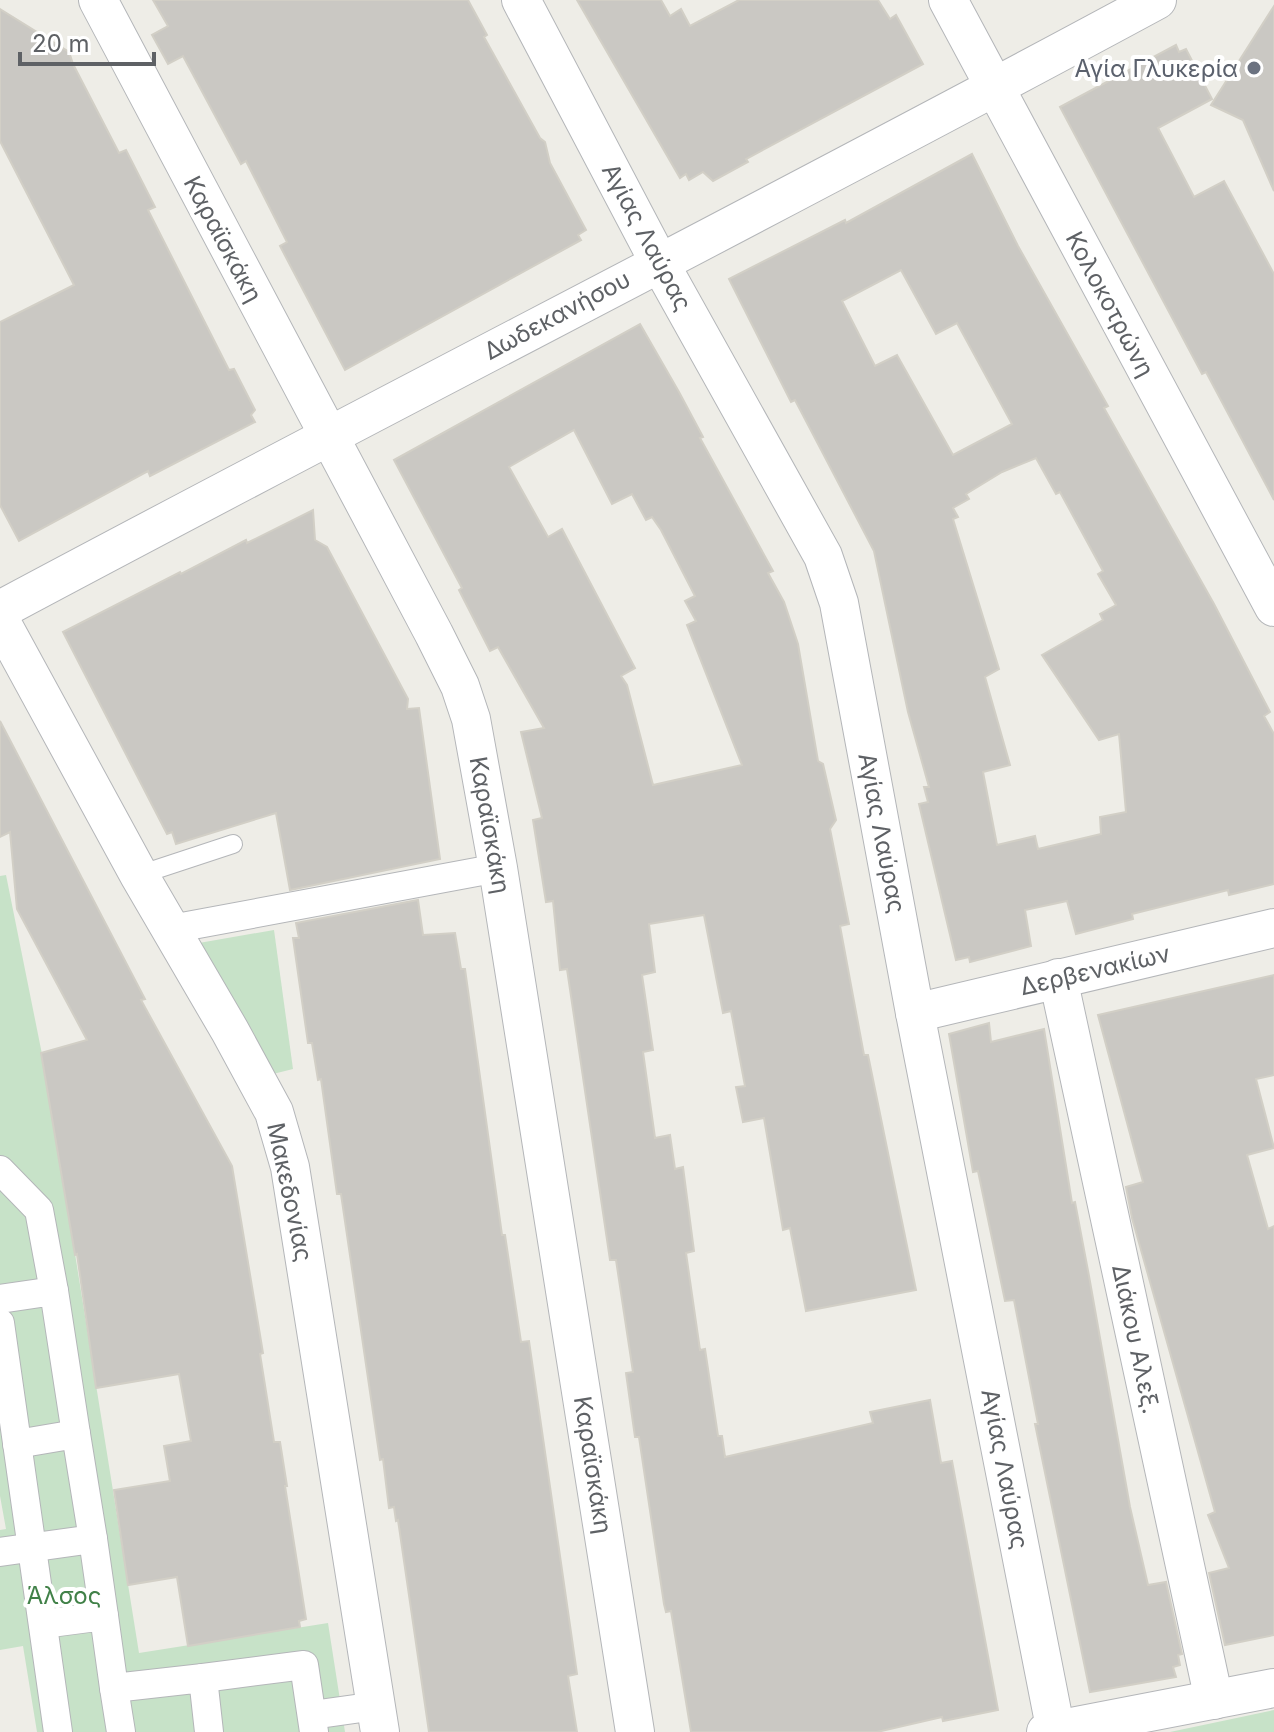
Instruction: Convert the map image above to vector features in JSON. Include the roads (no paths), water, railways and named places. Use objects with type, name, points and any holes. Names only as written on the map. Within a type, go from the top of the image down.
[{"type":"street","name":"Καραϊσκάκη","points":[[98,0],[460,686],[471,719],[498,868],[635,1732]]},
{"type":"street","name":"Αγίας Λαύρας","points":[[521,0],[659,262],[823,556],[839,603],[1053,1731]]},
{"type":"street","name":"Κολοκοτρώνη","points":[[948,0],[1274,607]]},
{"type":"street","name":"Δωδεκανήσου","points":[[0,610],[1157,0]]},
{"type":"street","name":"Μακεδονίας","points":[[0,620],[139,875],[274,1112],[290,1167],[378,1719]]},
{"type":"street","points":[[171,929],[498,868]]},
{"type":"street","name":"Δερβενακίων","points":[[915,1013],[1274,928]]},
{"type":"street","name":"Διάκου Αλεξ.","points":[[1058,978],[1214,1700]]},
{"type":"street","points":[[0,1170],[39,1210],[121,1732]]},
{"type":"street","points":[[0,1299],[54,1291]]},
{"type":"street","points":[[0,1323],[58,1732]]},
{"type":"street","points":[[17,1444],[76,1434]]},
{"type":"street","points":[[0,1552],[93,1539]]},
{"type":"street","points":[[43,1624],[104,1616]]},
{"type":"street","points":[[114,1688],[304,1665],[313,1723],[378,1719]]},
{"type":"street","points":[[203,1678],[209,1732]]},
{"type":"street","points":[[1053,1731],[1274,1688]]},
{"type":"lane","points":[[139,875],[233,844]]},
{"type":"place","name":"Αγία Γλυκερία","points":[[1254,68]]},
{"type":"park label","name":"Άλσος","points":[[64,1595]]}]
